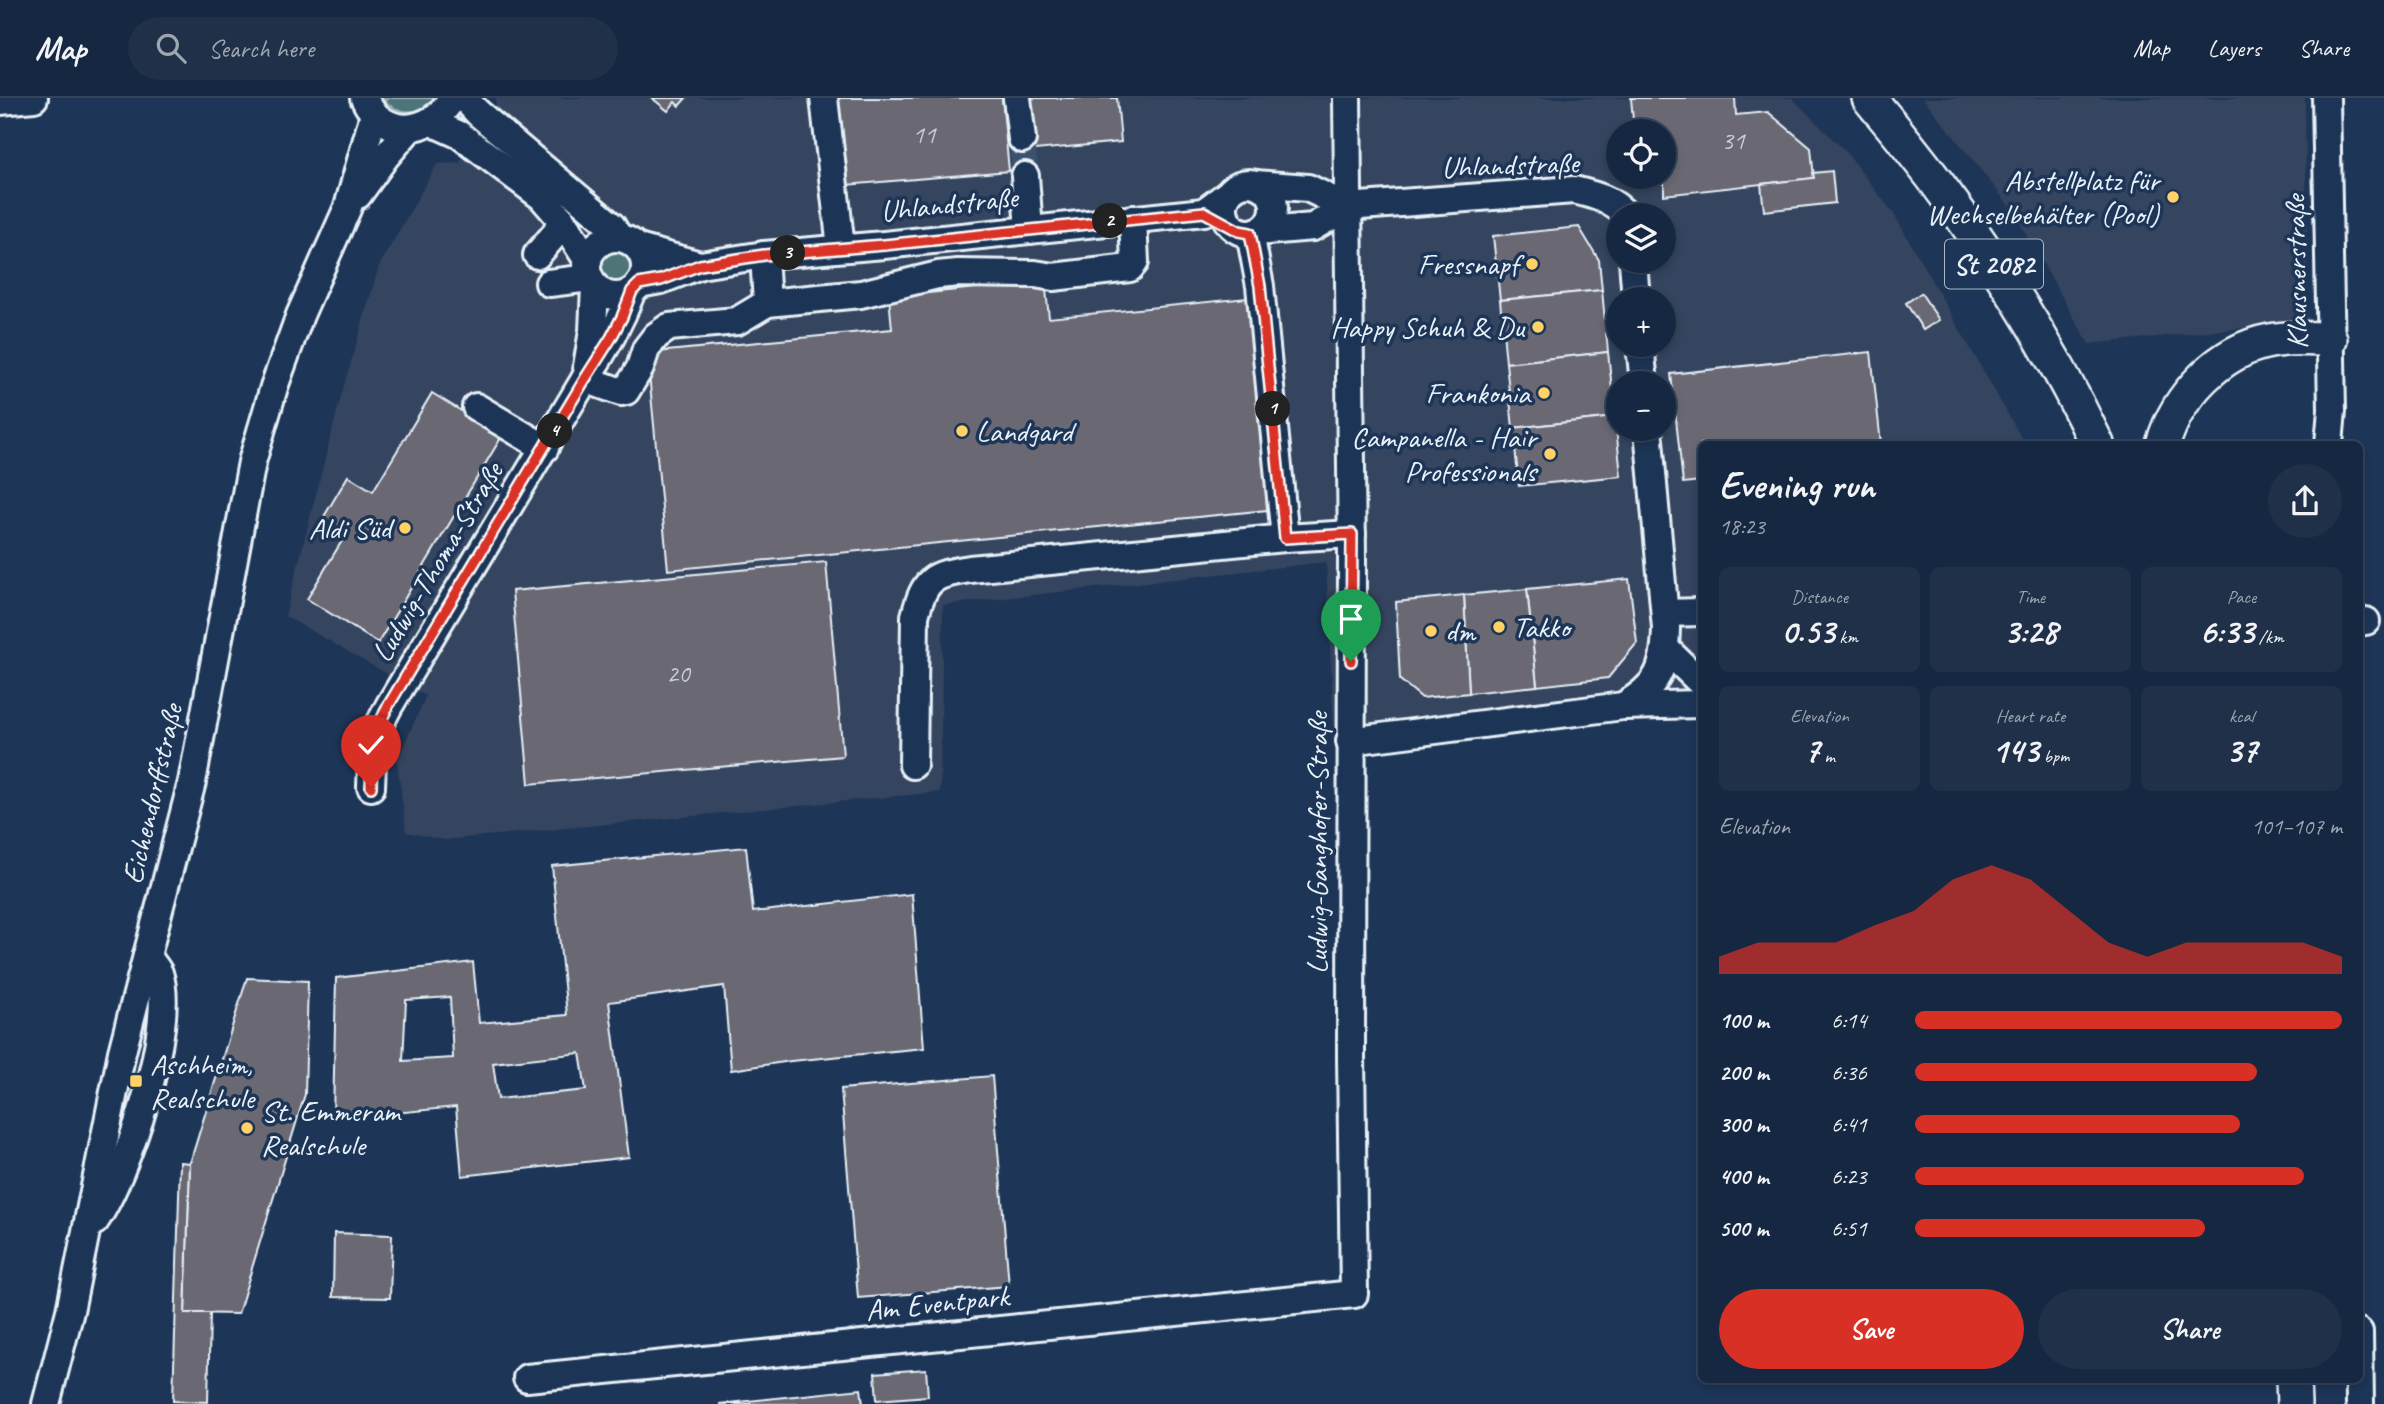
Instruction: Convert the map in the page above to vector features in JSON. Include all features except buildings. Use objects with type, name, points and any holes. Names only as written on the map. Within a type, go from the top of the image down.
[{"type":"main road","name":"St 2082","points":[[1869,98],[1903,138],[1975,234],[2040,338],[2095,441]]},
{"type":"main road","points":[[2164,441],[2167,429],[2185,398],[2211,372],[2242,349],[2270,341],[2337,338]]},
{"type":"main road","points":[[2294,1383],[2294,1404]]},
{"type":"street","points":[[0,101],[34,98]]},
{"type":"street","name":"Eichendorffstraße","points":[[348,207],[386,156],[421,125],[443,112],[452,98]]},
{"type":"street","points":[[464,98],[478,113],[612,226],[628,243],[645,266],[635,288]]},
{"type":"street","points":[[824,98],[841,248]]},
{"type":"street","points":[[1017,98],[1022,139]]},
{"type":"street","name":"Ludwig-Ganghofer-Straße","points":[[1346,98],[1352,534],[1350,741],[1354,1294]]},
{"type":"street","name":"Klausnerstraße","points":[[2326,98],[2337,338],[2329,441]]},
{"type":"street","name":"Eichendorffstraße","points":[[46,1404],[70,1311],[122,1052],[192,782],[252,462],[274,387],[300,315],[348,207],[369,106],[397,127],[421,125]]},
{"type":"street","points":[[421,125],[460,135],[542,197],[562,219],[591,275]]},
{"type":"street","points":[[1025,176],[1029,230]]},
{"type":"street","name":"Uhlandstraße","points":[[549,283],[591,275],[612,295],[700,265],[764,255],[1204,212],[1240,184],[1308,188],[1347,206]]},
{"type":"street","points":[[1204,212],[1246,231],[1267,225],[1273,214],[1273,201],[1266,190],[1255,184]]},
{"type":"street","name":"Uhlandstraße","points":[[1246,231],[1313,227],[1347,206],[1574,190],[1598,195],[1612,203]]},
{"type":"street","points":[[1228,194],[1224,212],[1246,231],[1260,286],[1285,538]]},
{"type":"street","points":[[537,255],[555,233],[562,219]]},
{"type":"street","points":[[585,379],[621,392],[626,391],[640,368],[646,349],[656,336],[669,327],[737,321],[767,303],[861,294],[938,275],[958,273],[1035,274],[1053,277],[1130,268],[1135,262],[1133,219]]},
{"type":"street","points":[[591,275],[594,248],[599,244],[628,243]]},
{"type":"street","name":"Uhlandstraße","points":[[628,243],[700,265]]},
{"type":"street","points":[[764,255],[767,303]]},
{"type":"street","name":"Ludwig-Thoma-Straße","points":[[585,379],[593,331],[591,275]]},
{"type":"street","name":"Ludwig-Thoma-Straße","points":[[371,787],[373,737],[388,706],[611,338],[635,288]]},
{"type":"street","points":[[476,407],[545,448]]},
{"type":"street","points":[[1623,706],[1644,694],[1665,660],[1665,613],[1649,441]]},
{"type":"street","points":[[914,765],[915,616],[921,592],[934,578],[970,569],[1285,538],[1352,534]]},
{"type":"street","points":[[1665,613],[1698,612]]},
{"type":"street","points":[[1666,649],[1698,680]]},
{"type":"street","points":[[1350,741],[1623,706],[1698,704]]},
{"type":"street","name":"Am Eventpark","points":[[527,1378],[1354,1294]]},
{"type":"street","points":[[2360,1383],[2360,1404]]},
{"type":"shaded area","points":[[496,98],[1792,98],[1845,151],[1894,214],[2023,441],[1698,441],[1698,712],[1335,751],[1326,562],[943,605],[940,792],[444,840],[406,832],[397,760],[426,696],[285,616],[341,396],[379,266],[437,164],[459,163],[495,116]]},
{"type":"shaded area","points":[[1923,98],[2305,98],[2308,321],[2089,344],[2011,208]]},
{"type":"green space","points":[[382,98],[435,98],[422,108],[408,112],[394,108]]},
{"type":"green space","points":[[616,251],[627,256],[632,267],[627,278],[616,283],[605,278],[600,267],[605,256]]},
{"type":"tunnel","points":[[1022,139],[1025,176]]},
{"type":"place","name":"Abstellplatz für Wechselbehälter (Pool)","points":[[2173,197]]},
{"type":"place","name":"Fressnapf","points":[[1532,264]]},
{"type":"place","name":"Happy Schuh & Du","points":[[1538,327]]},
{"type":"place","name":"Frankonia","points":[[1544,393]]},
{"type":"place","name":"Landgard","points":[[962,431]]},
{"type":"place","name":"Campanella - Hair Professionals","points":[[1550,454]]},
{"type":"place","name":"Aldi Süd","points":[[405,528]]},
{"type":"place","name":"Takko","points":[[1499,627]]},
{"type":"place","name":"dm","points":[[1431,631]]},
{"type":"place","name":"Aschheim, Realschule","points":[[136,1081]]},
{"type":"place","name":"St. Emmeram Realschule","points":[[247,1128]]},
{"type":"route","points":[[371,787],[373,737],[388,706],[585,379],[603,354],[632,291],[639,284],[661,280],[700,265],[764,255],[1204,212],[1239,231],[1250,233],[1260,286],[1285,538],[1352,534],[1351,661]]}]
